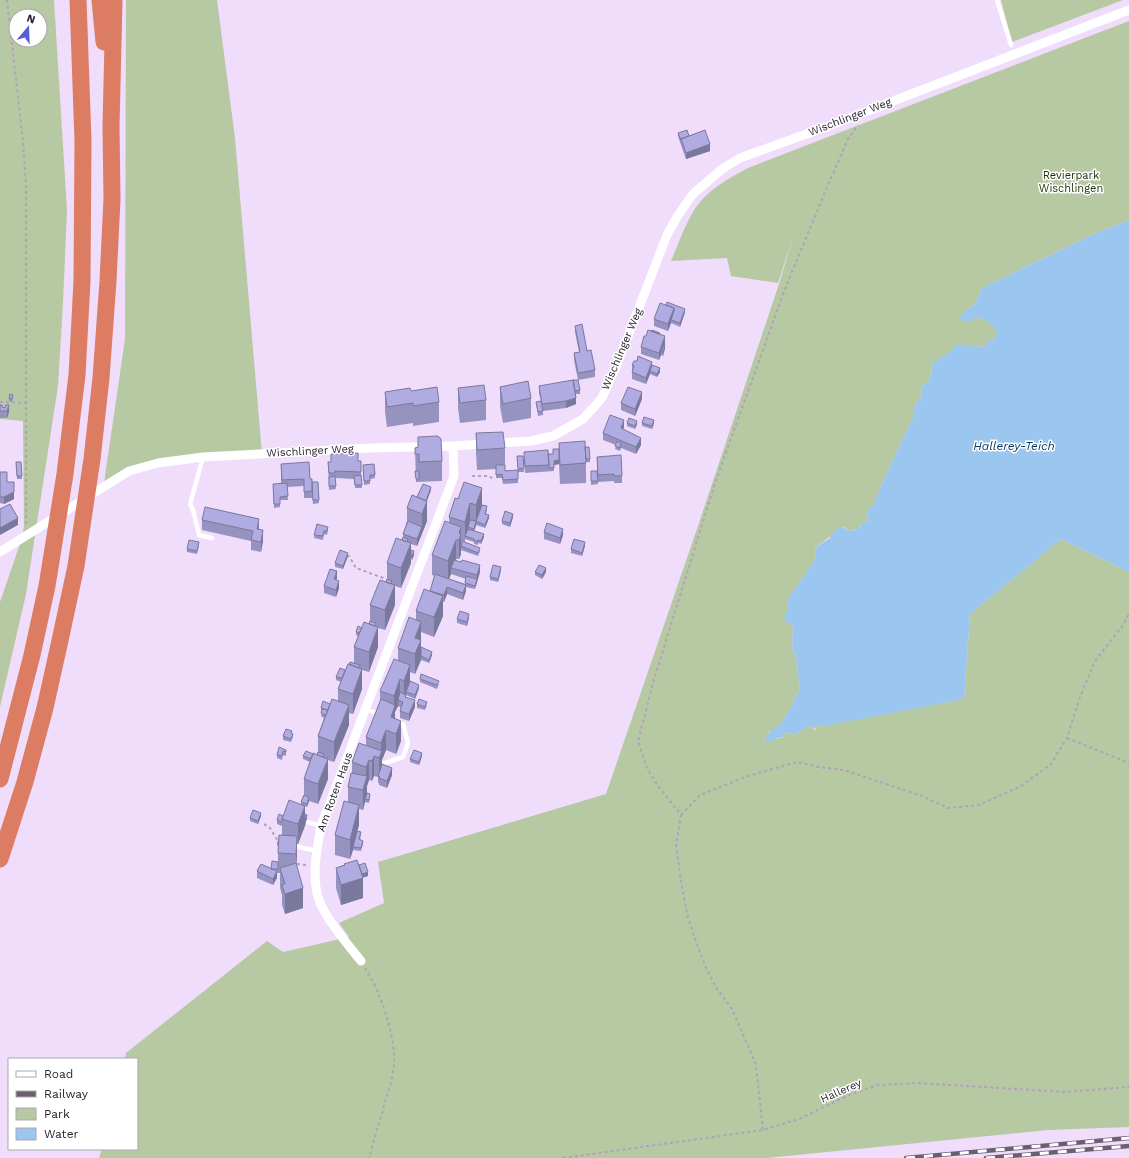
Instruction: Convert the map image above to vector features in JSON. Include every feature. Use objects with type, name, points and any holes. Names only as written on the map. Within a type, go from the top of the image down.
[{"type":"highway","points":[[66,0],[81,71]]},
{"type":"highway","points":[[0,779],[32,655],[54,548],[77,375],[82,281],[83,141],[78,0]]},
{"type":"highway","points":[[100,0],[111,126]]},
{"type":"highway","points":[[0,859],[25,782],[45,708],[76,566],[92,459],[101,378],[112,199],[111,126],[114,0]]},
{"type":"street","name":"Wischlinger Weg","points":[[0,552],[93,492],[129,471],[158,463],[203,458],[371,448],[453,446],[531,441],[553,436],[583,419],[602,398],[616,367],[667,235],[692,195],[722,169],[740,158],[1129,12]]},
{"type":"street","name":"Am Roten Haus","points":[[361,961],[326,915],[319,900],[316,884],[316,851],[321,826],[351,755],[366,709],[454,476],[453,446]]},
{"type":"lane","points":[[997,0],[1011,45]]},
{"type":"lane","points":[[203,458],[190,504],[193,510],[199,535],[212,538]]},
{"type":"lane","points":[[366,709],[403,724],[408,743],[403,757],[379,765],[372,763]]},
{"type":"lane","points":[[307,822],[321,826]]},
{"type":"lane","points":[[290,845],[316,851]]},
{"type":"path","points":[[7,0],[23,142],[26,185],[26,536]]},
{"type":"path","points":[[681,815],[658,786],[647,768],[638,741],[655,676],[716,480],[786,289],[825,192],[848,139],[860,122]]},
{"type":"path","points":[[0,402],[26,403]]},
{"type":"path","points":[[472,476],[490,476],[496,480]]},
{"type":"path","points":[[344,555],[349,556],[356,568],[386,579]]},
{"type":"path","points":[[763,1130],[756,1065],[732,1009],[716,988],[706,968],[695,939],[688,914],[681,882],[676,846],[681,815],[700,795],[745,777],[797,762],[819,767],[844,770],[922,796],[948,808],[979,805],[1022,786],[1051,764],[1067,738],[1080,697],[1095,661],[1123,625],[1129,614]]},
{"type":"path","points":[[1067,738],[1129,763]]},
{"type":"path","points":[[264,824],[270,828],[278,841]]},
{"type":"path","points":[[297,864],[308,865]]},
{"type":"path","points":[[361,961],[371,976],[382,1002],[391,1031],[394,1063],[390,1086],[369,1158]]},
{"type":"path","name":"Hallerey","points":[[563,1158],[763,1130],[799,1119],[850,1095],[878,1085],[917,1082],[1066,1092],[1129,1087]]},
{"type":"green space","points":[[0,0],[54,0],[67,210],[58,386],[26,594],[0,707],[0,602],[22,538],[24,526],[23,421],[0,419]]},
{"type":"green space","points":[[126,0],[217,0],[235,138],[262,454],[158,463],[104,483],[125,339]]},
{"type":"green space","points":[[1001,0],[1123,0],[1012,42]]},
{"type":"green space","name":"Revierpark Wischlingen","points":[[1129,21],[1129,220],[1094,234],[982,288],[975,304],[964,312],[966,320],[970,321],[976,317],[982,318],[999,332],[995,335],[994,340],[987,346],[960,346],[933,363],[929,382],[922,386],[920,402],[917,402],[914,408],[914,415],[876,497],[876,502],[866,512],[869,520],[862,523],[858,529],[848,531],[844,527],[815,548],[816,556],[814,561],[788,599],[787,622],[792,625],[793,630],[792,651],[795,652],[800,688],[791,708],[779,726],[769,732],[764,741],[784,737],[783,735],[788,732],[795,735],[807,726],[812,726],[814,730],[816,730],[815,727],[817,726],[964,699],[970,614],[1061,539],[1129,572],[1129,1127],[1048,1130],[767,1158],[99,1158],[102,1150],[138,1150],[138,1058],[125,1058],[126,1053],[267,941],[283,952],[349,937],[339,923],[384,903],[378,862],[606,794],[698,526],[779,284],[794,234],[778,283],[731,276],[727,258],[671,261],[684,230],[698,205],[718,186],[748,168]]},
{"type":"water","name":"Hallerey-Teich","points":[[1129,220],[1129,572],[1061,539],[970,614],[964,699],[824,726],[821,725],[815,727],[816,730],[812,726],[807,726],[795,735],[788,732],[785,733],[783,736],[784,737],[776,738],[772,742],[764,742],[770,732],[779,726],[791,708],[800,688],[795,652],[792,651],[792,625],[783,617],[787,613],[788,599],[814,561],[816,556],[815,548],[830,538],[832,533],[841,526],[848,531],[857,530],[862,523],[869,520],[866,512],[876,502],[876,497],[914,415],[914,408],[917,402],[920,402],[922,386],[929,382],[933,363],[951,351],[955,345],[960,346],[962,344],[968,347],[969,344],[975,347],[986,346],[989,344],[987,341],[989,339],[992,341],[994,340],[995,335],[998,332],[995,328],[979,317],[976,317],[970,322],[959,320],[964,312],[975,304],[982,288],[1094,234]]},
{"type":"building","points":[[687,130],[689,136],[681,140],[678,133]]},
{"type":"building","points":[[705,130],[710,144],[686,153],[681,139]]},
{"type":"building","points":[[667,302],[685,309],[680,323],[671,320],[674,308],[666,305]]},
{"type":"building","points":[[660,303],[674,308],[668,324],[654,319]]},
{"type":"building","points":[[582,324],[587,351],[591,350],[595,370],[578,373],[574,353],[580,352],[575,326]]},
{"type":"building","points":[[648,330],[665,336],[659,353],[641,347],[644,336],[646,336]]},
{"type":"building","points":[[652,330],[660,333],[651,331]]},
{"type":"building","points":[[664,344],[663,352],[661,352]]},
{"type":"building","points":[[638,356],[652,362],[646,378],[632,372],[634,366],[632,365],[634,361],[637,361]]},
{"type":"building","points":[[652,365],[660,368],[657,374],[650,371]]},
{"type":"building","points":[[573,380],[576,398],[566,401],[542,404],[539,386]]},
{"type":"building","points":[[573,380],[578,380],[580,390],[575,391]]},
{"type":"building","points":[[528,381],[531,398],[503,404],[500,387]]},
{"type":"building","points":[[484,385],[486,400],[460,403],[458,388]]},
{"type":"building","points":[[437,387],[439,402],[413,406],[413,403],[387,407],[385,392],[410,388],[411,391]]},
{"type":"building","points":[[628,387],[642,392],[635,409],[621,403]]},
{"type":"building","points":[[10,394],[13,395],[12,399],[9,398]]},
{"type":"building","points":[[541,401],[543,411],[538,412],[536,402]]},
{"type":"building","points":[[0,405],[5,408],[6,405],[9,405],[7,411],[0,411]]},
{"type":"building","points":[[610,415],[624,420],[621,428],[641,438],[636,447],[603,433]]},
{"type":"building","points":[[644,417],[654,420],[652,426],[642,423]]},
{"type":"building","points":[[629,418],[637,421],[635,426],[627,423]]},
{"type":"building","points":[[503,432],[505,448],[477,450],[476,433]]},
{"type":"building","points":[[438,436],[441,439],[442,461],[419,462],[419,454],[415,454],[415,448],[418,447],[418,437]]},
{"type":"building","points":[[585,441],[586,463],[560,465],[559,443]]},
{"type":"building","points":[[617,441],[621,444],[620,448],[615,446]]},
{"type":"building","points":[[585,447],[589,447],[590,459],[586,459]]},
{"type":"building","points":[[553,449],[559,449],[559,460],[554,461],[554,468],[549,468],[548,454],[553,454]]},
{"type":"building","points":[[548,450],[549,465],[525,466],[524,452]]},
{"type":"building","points":[[358,453],[358,461],[361,461],[361,472],[335,471],[335,473],[329,473],[328,462],[331,462],[331,454]]},
{"type":"building","points":[[621,455],[622,476],[614,476],[614,474],[598,475],[597,457]]},
{"type":"building","points":[[517,456],[523,456],[524,468],[518,469]]},
{"type":"building","points":[[16,462],[21,462],[22,476],[17,476]]},
{"type":"building","points":[[309,462],[310,479],[312,479],[312,491],[304,492],[304,479],[282,480],[281,464]]},
{"type":"building","points":[[374,464],[375,475],[370,475],[370,481],[364,481],[363,465]]},
{"type":"building","points":[[496,465],[505,465],[505,471],[518,470],[518,479],[503,480],[502,474],[496,475]]},
{"type":"building","points":[[415,471],[419,471],[419,479],[416,479]]},
{"type":"building","points":[[591,471],[597,471],[598,481],[591,481]]},
{"type":"building","points":[[0,472],[7,472],[7,482],[14,482],[14,492],[4,497],[0,497]]},
{"type":"building","points":[[361,475],[362,485],[355,485],[354,476]]},
{"type":"building","points":[[335,476],[336,486],[329,486],[329,477]]},
{"type":"building","points":[[312,482],[318,482],[319,500],[313,500]]},
{"type":"building","points":[[464,482],[482,488],[476,505],[470,503],[465,522],[449,517],[455,498],[458,499]]},
{"type":"building","points":[[287,483],[288,496],[280,497],[280,504],[274,504],[273,484]]},
{"type":"building","points":[[423,484],[431,487],[426,501],[417,497]]},
{"type":"building","points":[[412,495],[427,501],[422,514],[407,508]]},
{"type":"building","points":[[10,504],[18,518],[0,528],[0,509]]},
{"type":"building","points":[[482,505],[487,506],[485,514],[489,515],[485,525],[476,521]]},
{"type":"building","points":[[205,507],[259,519],[257,529],[263,530],[261,542],[251,540],[253,531],[202,520]]},
{"type":"building","points":[[505,511],[513,514],[510,523],[502,521]]},
{"type":"building","points":[[470,520],[476,521],[474,529],[468,527]]},
{"type":"building","points":[[408,521],[422,527],[417,539],[403,534]]},
{"type":"building","points":[[445,521],[461,527],[459,540],[456,540],[448,561],[432,555]]},
{"type":"building","points":[[547,523],[563,529],[560,538],[544,532]]},
{"type":"building","points":[[317,524],[328,527],[327,531],[324,531],[323,536],[314,535]]},
{"type":"building","points":[[468,529],[484,534],[481,541],[478,540],[478,542],[465,536]]},
{"type":"building","points":[[403,537],[408,539],[407,542],[402,540]]},
{"type":"building","points":[[396,538],[411,543],[401,568],[387,563]]},
{"type":"building","points":[[574,539],[585,542],[582,553],[571,549]]},
{"type":"building","points":[[189,540],[199,542],[197,551],[187,549]]},
{"type":"building","points":[[462,541],[480,548],[478,553],[461,546]]},
{"type":"building","points":[[340,550],[348,553],[343,566],[335,563]]},
{"type":"building","points":[[411,550],[414,551],[412,557],[411,556]]},
{"type":"building","points":[[454,560],[461,562],[462,560],[480,565],[477,575],[451,568]]},
{"type":"building","points":[[493,565],[501,567],[498,579],[490,577]]},
{"type":"building","points":[[539,565],[546,568],[542,575],[535,572]]},
{"type":"building","points":[[330,569],[337,571],[334,579],[339,581],[336,590],[324,586]]},
{"type":"building","points":[[435,574],[466,585],[463,593],[447,587],[444,595],[430,591]]},
{"type":"building","points":[[466,576],[477,579],[475,586],[465,583]]},
{"type":"building","points":[[387,579],[392,581],[391,584],[386,582]]},
{"type":"building","points":[[380,580],[395,585],[385,610],[370,605]]},
{"type":"building","points":[[424,589],[443,596],[434,617],[416,611]]},
{"type":"building","points":[[460,611],[469,614],[467,622],[457,619]]},
{"type":"building","points":[[409,617],[421,622],[415,638],[421,640],[415,654],[398,648]]},
{"type":"building","points":[[370,621],[376,623],[375,626],[369,624]]},
{"type":"building","points":[[364,622],[378,627],[369,652],[354,647]]},
{"type":"building","points":[[358,626],[362,628],[359,633],[356,632]]},
{"type":"building","points":[[421,647],[432,652],[429,660],[421,656]]},
{"type":"building","points":[[394,659],[410,665],[404,681],[400,679],[394,696],[380,691]]},
{"type":"building","points":[[350,662],[360,665],[359,668],[349,664]]},
{"type":"building","points":[[348,664],[362,669],[353,694],[338,689]]},
{"type":"building","points":[[340,668],[345,670],[342,678],[336,677]]},
{"type":"building","points":[[421,674],[439,681],[437,685],[420,679]]},
{"type":"building","points":[[410,681],[419,685],[415,695],[406,692]]},
{"type":"building","points":[[400,692],[406,695],[405,697],[415,700],[409,714],[400,711],[403,702],[398,700]]},
{"type":"building","points":[[332,699],[349,705],[334,742],[318,736]]},
{"type":"building","points":[[381,699],[395,705],[391,717],[401,721],[396,734],[386,730],[381,743],[366,737]]},
{"type":"building","points":[[419,699],[427,702],[425,707],[417,704]]},
{"type":"building","points":[[323,701],[330,704],[326,715],[321,713],[322,709],[327,710],[321,708]]},
{"type":"building","points":[[286,729],[292,731],[291,733],[293,734],[291,739],[283,736]]},
{"type":"building","points":[[359,743],[382,751],[379,758],[374,756],[372,761],[369,760],[366,767],[352,762]]},
{"type":"building","points":[[279,747],[286,750],[286,752],[283,751],[282,756],[277,755]]},
{"type":"building","points":[[414,750],[422,753],[419,762],[410,759]]},
{"type":"building","points":[[306,751],[313,754],[311,759],[303,756]]},
{"type":"building","points":[[318,752],[324,754],[323,757],[317,755]]},
{"type":"building","points":[[313,753],[328,759],[318,784],[304,779]]},
{"type":"building","points":[[382,764],[392,768],[387,781],[379,778],[380,777],[378,776]]},
{"type":"building","points":[[351,773],[367,776],[363,790],[348,787]]},
{"type":"building","points":[[367,793],[370,794],[369,800],[365,799]]},
{"type":"building","points":[[304,795],[309,797],[307,804],[301,802]]},
{"type":"building","points":[[289,800],[305,806],[298,824],[282,819]]},
{"type":"building","points":[[344,801],[359,805],[350,840],[335,835]]},
{"type":"building","points":[[253,810],[261,813],[258,821],[250,818]]},
{"type":"building","points":[[279,814],[283,816],[282,822],[277,820]]},
{"type":"building","points":[[357,831],[361,832],[359,839],[363,841],[361,848],[353,847]]},
{"type":"building","points":[[279,835],[297,836],[296,854],[278,853]]},
{"type":"building","points":[[357,860],[363,878],[341,885],[336,868]]},
{"type":"building","points":[[272,861],[278,862],[278,869],[271,869]]},
{"type":"building","points":[[296,863],[303,888],[285,894],[282,885],[285,884],[280,868]]},
{"type":"building","points":[[365,863],[368,872],[362,874],[359,865]]},
{"type":"building","points":[[261,864],[277,871],[273,879],[257,871]]},
{"type":"railway","points":[[906,1158],[1129,1138]]},
{"type":"railway","points":[[986,1158],[1129,1146]]}]
